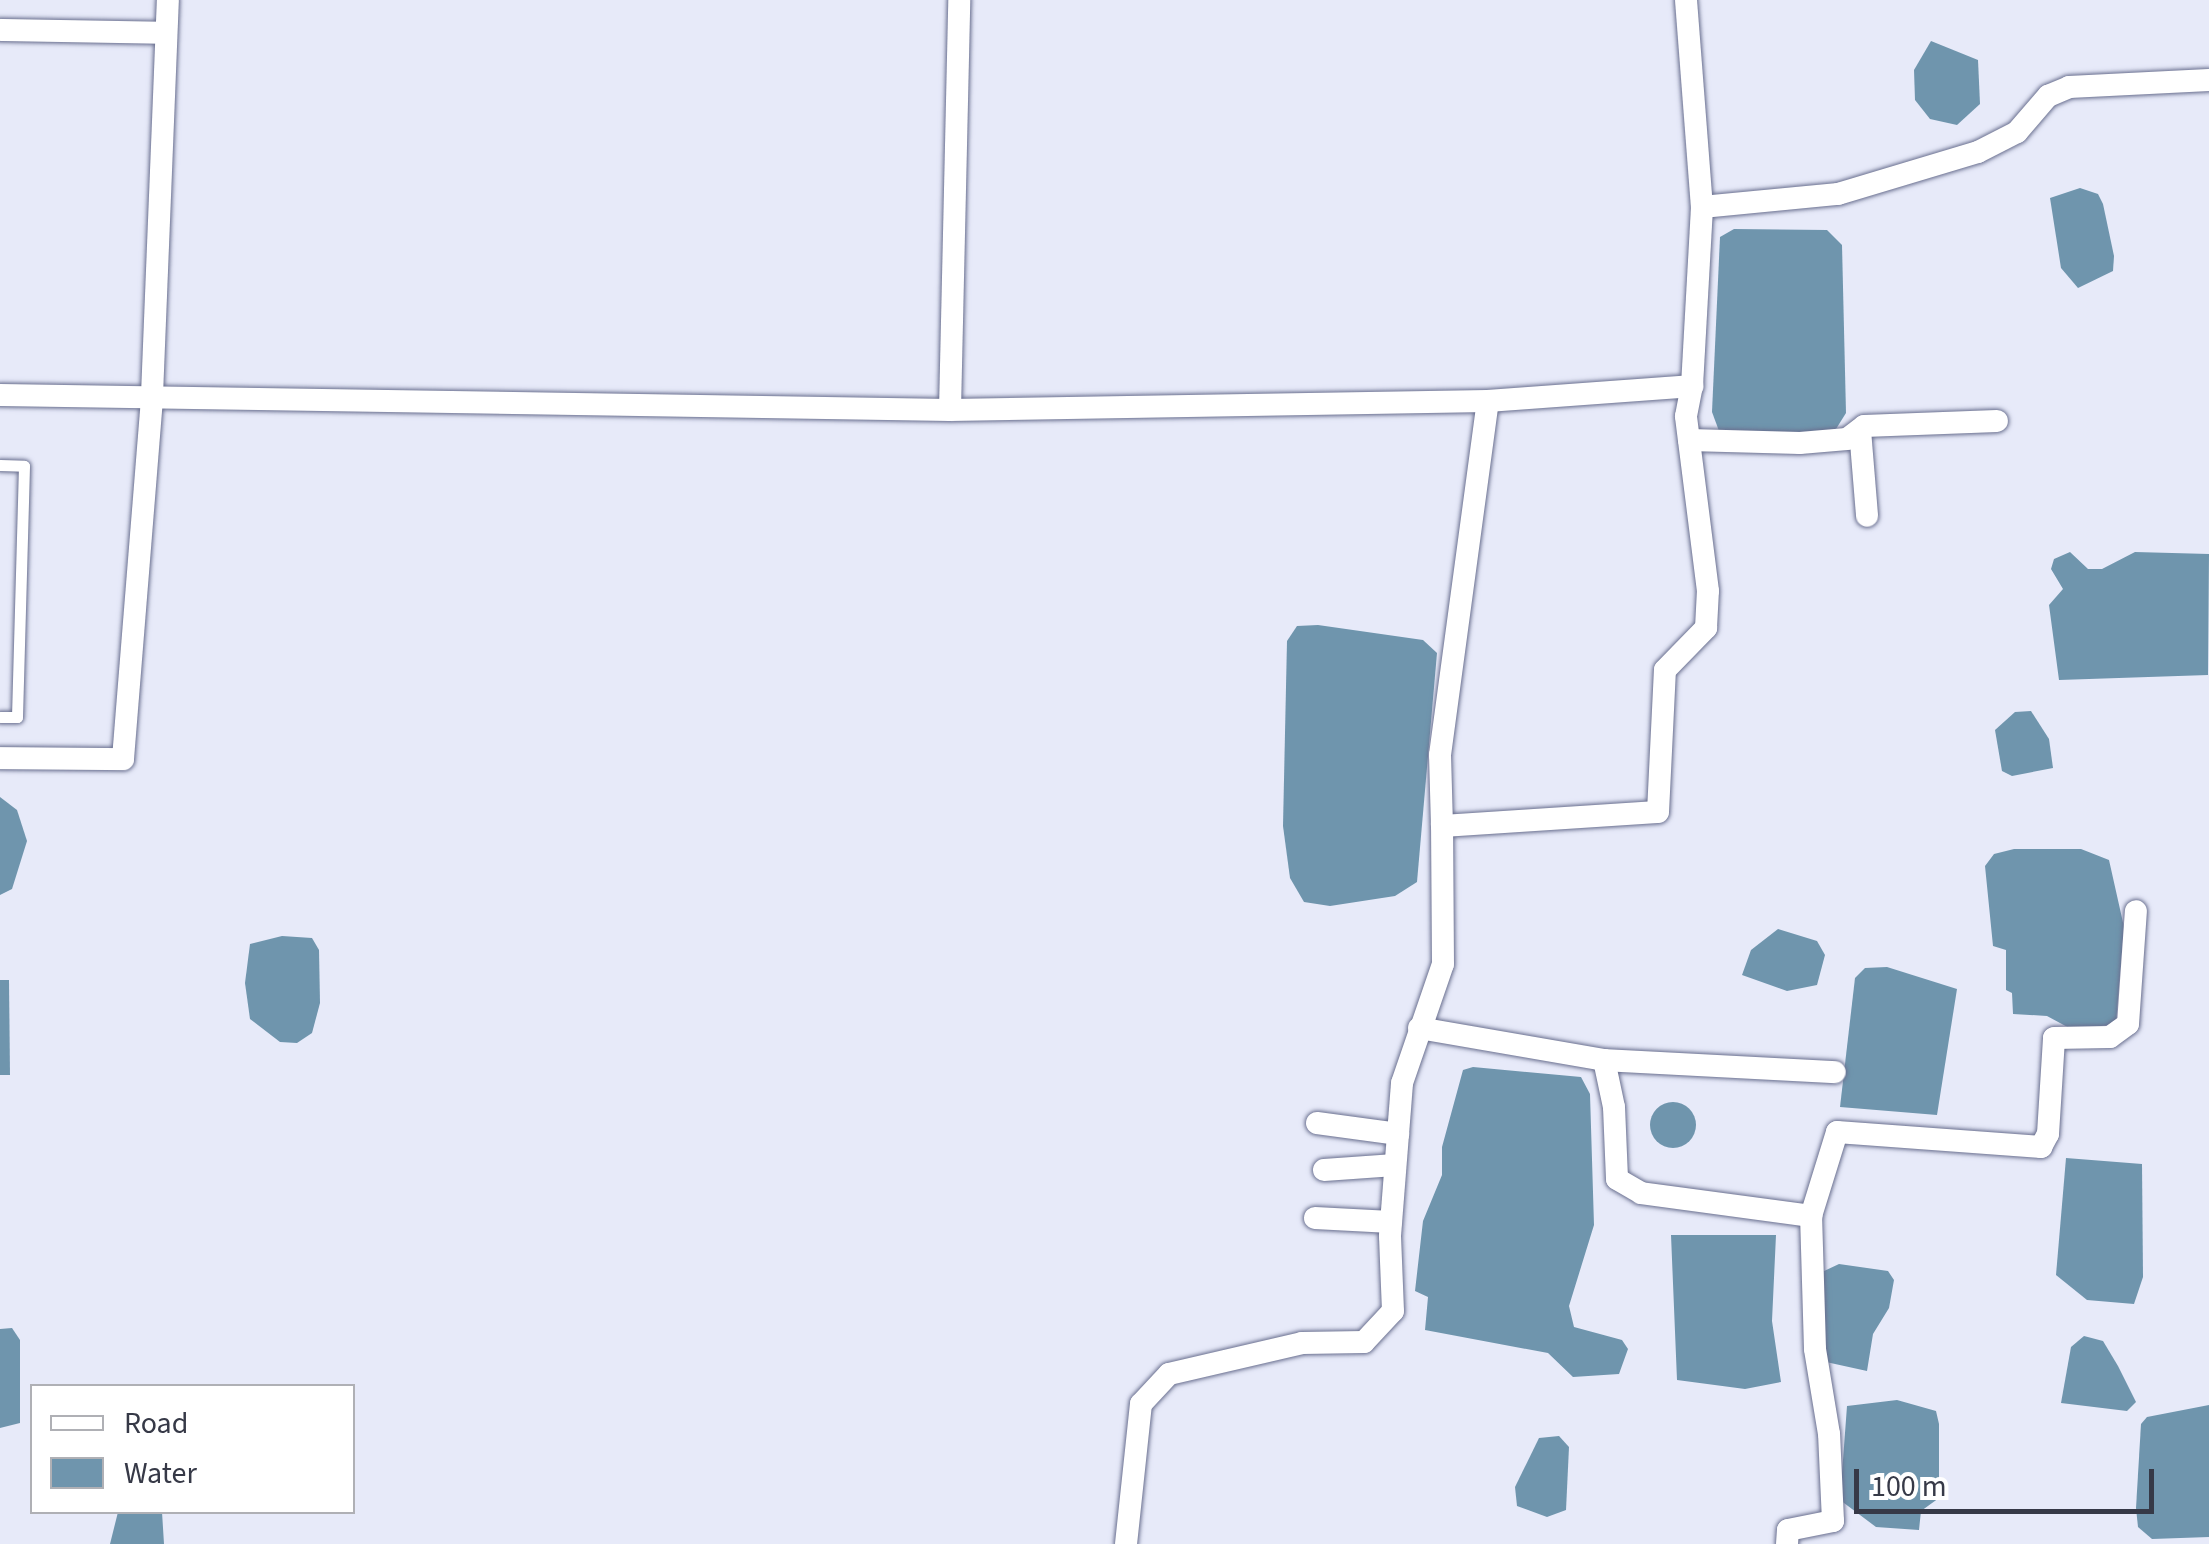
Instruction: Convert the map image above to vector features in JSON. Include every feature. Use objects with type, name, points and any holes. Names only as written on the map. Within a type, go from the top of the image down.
[{"type":"street","points":[[0,758],[123,759],[152,395],[168,0]]},
{"type":"street","points":[[950,410],[959,0]]},
{"type":"street","points":[[1442,826],[1658,812],[1665,670],[1706,628],[1708,591],[1689,440],[1702,206],[1686,0]]},
{"type":"street","points":[[0,30],[165,32]]},
{"type":"street","points":[[1702,206],[1838,194],[1978,152],[2017,132],[2048,96],[2069,88],[2209,80]]},
{"type":"street","points":[[0,395],[950,410],[1488,402],[1692,386]]},
{"type":"street","points":[[1126,1544],[1141,1404],[1170,1374],[1302,1343],[1364,1342],[1383,1328],[1393,1312],[1391,1222],[1402,1083],[1443,964],[1440,755],[1488,402]]},
{"type":"street","points":[[1689,440],[1800,443],[1847,439],[1860,430],[1997,421]]},
{"type":"street","points":[[1860,430],[1866,516]]},
{"type":"street","points":[[1787,1544],[1788,1530],[1832,1521],[1830,1434],[1815,1349],[1811,1216],[1836,1132],[2041,1146],[2048,1134],[2054,1038],[2110,1037],[2128,1024],[2136,911]]},
{"type":"street","points":[[1419,1028],[1604,1060],[1835,1072]]},
{"type":"street","points":[[1604,1060],[1614,1107],[1617,1178],[1641,1194],[1811,1216]]},
{"type":"street","points":[[1317,1123],[1398,1134]]},
{"type":"street","points":[[1324,1170],[1396,1165]]},
{"type":"street","points":[[1315,1218],[1391,1222]]},
{"type":"lane","points":[[0,465],[24,466],[16,717],[0,717]]},
{"type":"water","points":[[1931,41],[1978,60],[1980,104],[1957,125],[1930,119],[1915,100],[1914,70]]},
{"type":"water","points":[[2080,188],[2098,194],[2103,204],[2114,256],[2113,271],[2078,288],[2061,268],[2050,198]]},
{"type":"water","points":[[1734,229],[1827,230],[1842,245],[1846,413],[1831,437],[1719,431],[1712,412],[1720,237]]},
{"type":"water","points":[[2070,552],[2088,569],[2102,569],[2135,552],[2209,554],[2208,675],[2059,680],[2049,605],[2063,589],[2051,569],[2054,559]]},
{"type":"water","points":[[1318,625],[1423,640],[1437,653],[1417,882],[1395,896],[1330,906],[1304,902],[1290,878],[1283,826],[1287,641],[1297,626]]},
{"type":"water","points":[[2031,711],[2049,739],[2053,768],[2012,776],[2002,771],[1995,730],[2015,712]]},
{"type":"water","points":[[0,797],[17,810],[27,841],[12,889],[0,895]]},
{"type":"water","points":[[2014,849],[2081,849],[2109,860],[2124,927],[2116,1024],[2073,1030],[2047,1016],[2013,1014],[2012,993],[2006,990],[2006,950],[1993,946],[1985,866],[1994,854]]},
{"type":"water","points":[[1778,929],[1817,941],[1825,955],[1817,985],[1787,991],[1742,975],[1751,950]]},
{"type":"water","points":[[282,936],[312,938],[319,950],[320,1003],[312,1033],[297,1043],[280,1042],[250,1019],[245,983],[250,944]]},
{"type":"water","points":[[1887,967],[1957,989],[1937,1115],[1840,1107],[1855,978],[1865,968]]},
{"type":"water","points":[[0,980],[9,980],[10,1075],[0,1075]]},
{"type":"water","points":[[1473,1067],[1581,1077],[1590,1094],[1594,1225],[1569,1306],[1574,1327],[1622,1340],[1628,1349],[1619,1374],[1573,1377],[1548,1353],[1425,1330],[1428,1297],[1415,1291],[1423,1221],[1442,1175],[1442,1147],[1463,1070]]},
{"type":"water","points":[[1673,1102],[1690,1108],[1696,1125],[1690,1142],[1673,1148],[1656,1142],[1650,1125],[1656,1108]]},
{"type":"water","points":[[2066,1158],[2142,1164],[2143,1277],[2134,1304],[2087,1300],[2056,1275]]},
{"type":"water","points":[[1671,1235],[1776,1235],[1772,1321],[1781,1382],[1745,1389],[1677,1380]]},
{"type":"water","points":[[1839,1264],[1888,1271],[1894,1280],[1889,1308],[1873,1334],[1867,1371],[1826,1362],[1822,1272]]},
{"type":"water","points":[[12,1328],[20,1340],[20,1423],[0,1428],[0,1329]]},
{"type":"water","points":[[2084,1336],[2103,1341],[2118,1366],[2136,1402],[2127,1411],[2061,1403],[2071,1347]]},
{"type":"water","points":[[1897,1400],[1936,1411],[1939,1424],[1939,1498],[1921,1511],[1919,1530],[1876,1527],[1840,1500],[1847,1406]]},
{"type":"water","points":[[2209,1405],[2209,1537],[2152,1539],[2138,1527],[2136,1508],[2141,1424],[2147,1417]]},
{"type":"water","points":[[1559,1436],[1569,1447],[1566,1510],[1547,1517],[1517,1506],[1515,1487],[1539,1438]]},
{"type":"water","points":[[118,1514],[162,1514],[164,1544],[110,1544]]}]
